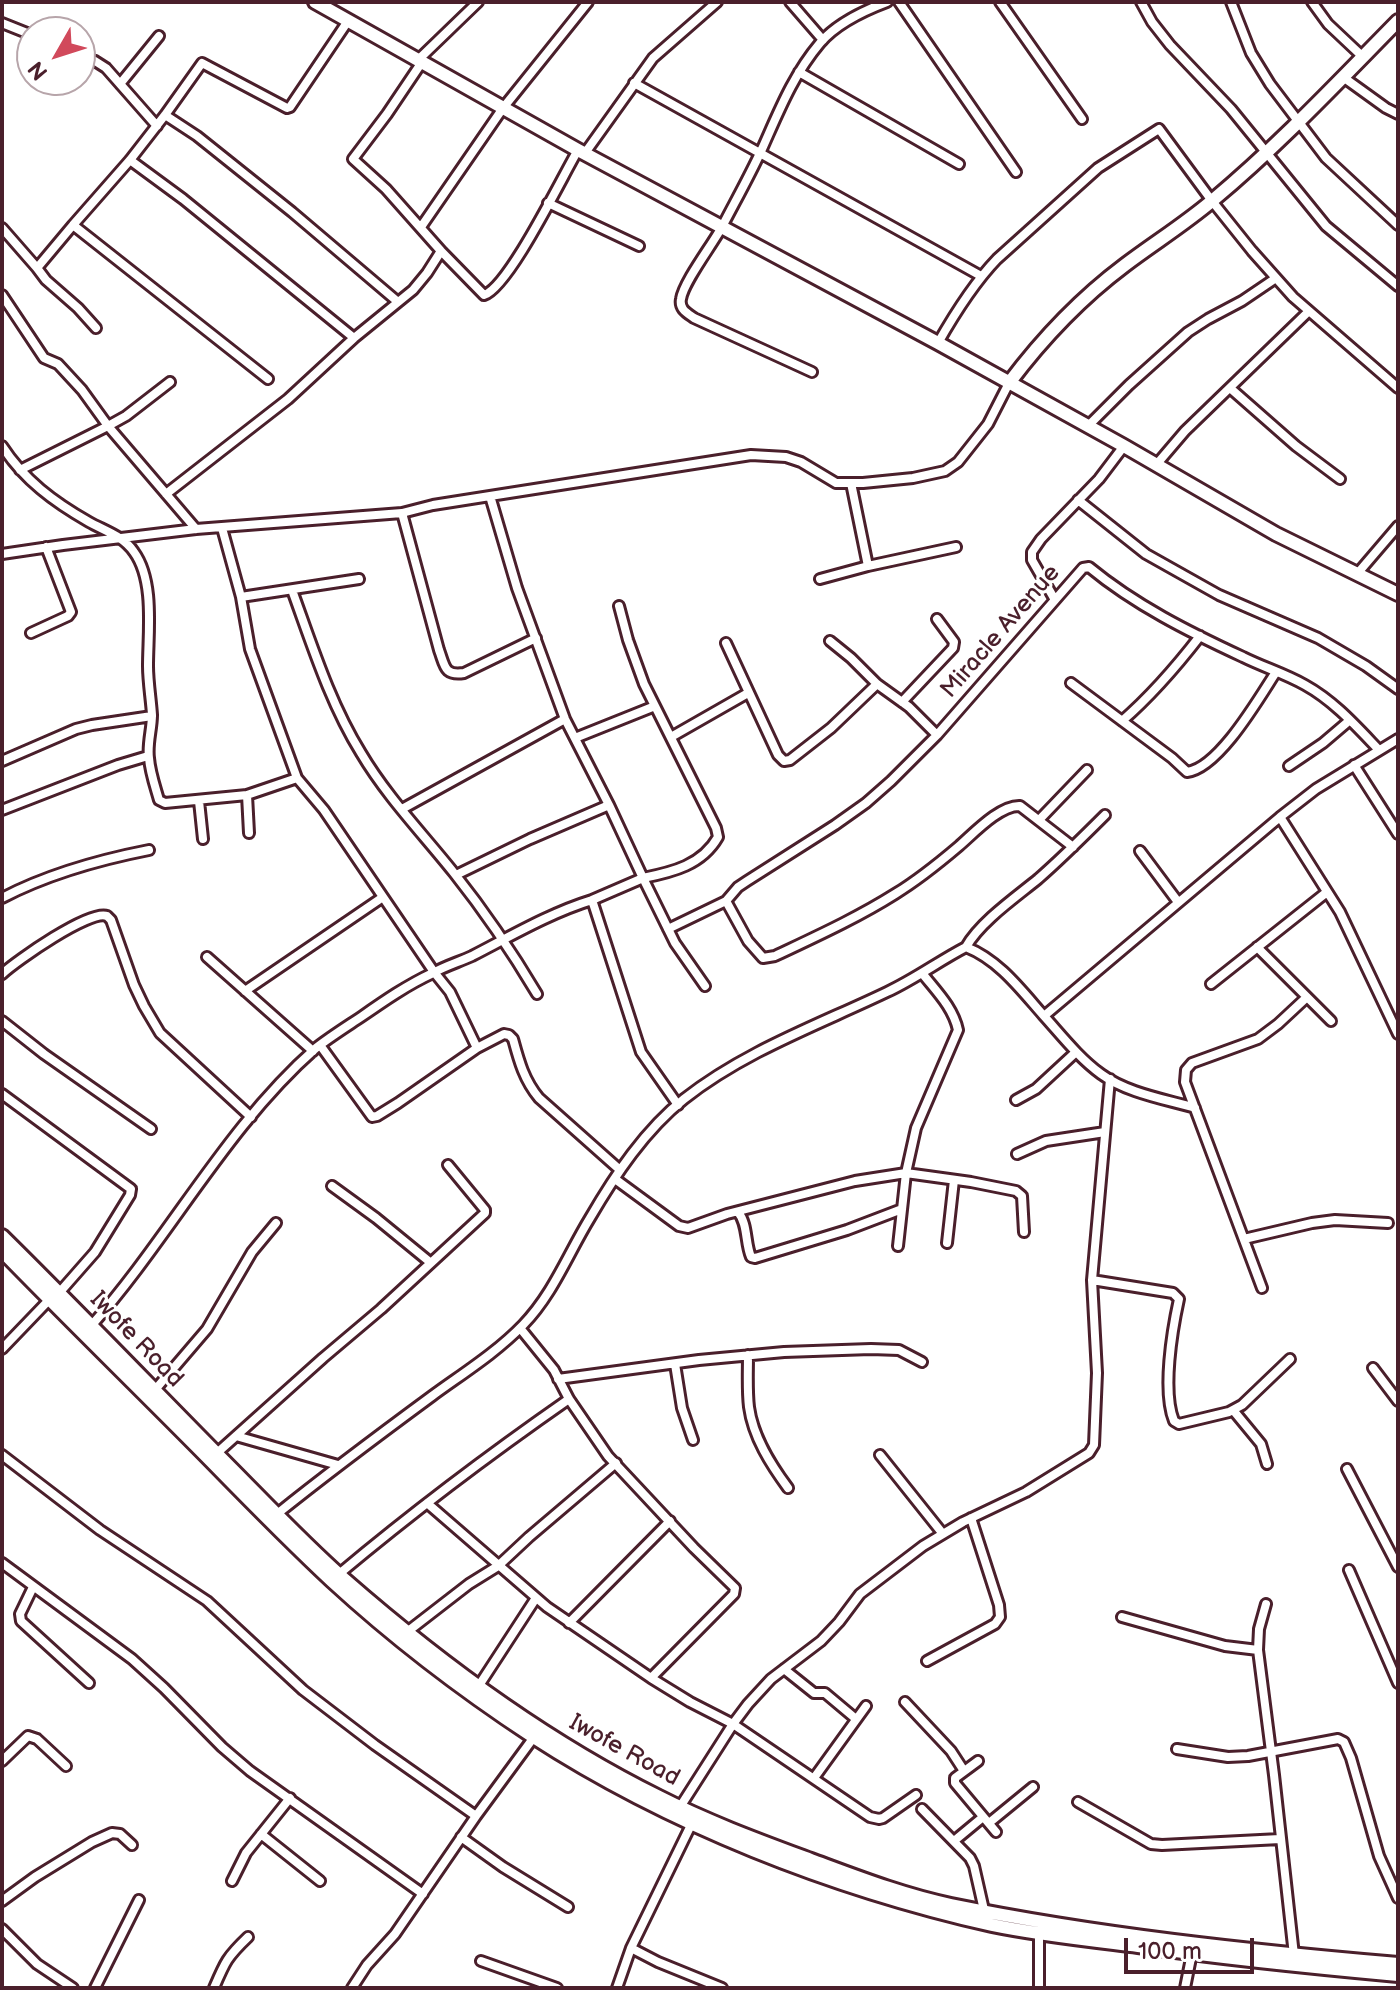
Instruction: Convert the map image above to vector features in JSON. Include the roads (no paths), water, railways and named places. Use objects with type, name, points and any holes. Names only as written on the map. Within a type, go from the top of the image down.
[{"type":"street","points":[[315,2],[581,152],[1088,426],[1276,534],[1398,594]]},
{"type":"street","points":[[478,2],[420,61],[387,114],[353,159],[386,189],[484,295],[489,294],[512,266],[581,152],[653,58],[717,2]]},
{"type":"street","points":[[421,227],[503,108],[588,2]]},
{"type":"street","points":[[790,2],[823,40]]},
{"type":"street","points":[[812,372],[694,318],[682,309],[680,301],[722,228],[799,72],[823,40],[858,14],[887,2]]},
{"type":"street","points":[[899,2],[1016,172]]},
{"type":"street","points":[[1000,2],[1082,119]]},
{"type":"street","points":[[1141,2],[1161,34],[1231,109],[1326,226],[1398,286]]},
{"type":"street","points":[[1231,2],[1251,53],[1270,84],[1326,158],[1398,225]]},
{"type":"street","points":[[1312,2],[1328,24],[1363,57]]},
{"type":"street","points":[[37,268],[130,160],[202,63],[287,108],[348,21]]},
{"type":"street","points":[[2,554],[196,529],[402,513],[433,505],[751,455],[786,457],[801,462],[836,483],[913,478],[945,471],[958,462],[988,424],[1009,383],[1030,355],[1084,301],[1122,267],[1212,201],[1299,121],[1398,21]]},
{"type":"street","points":[[120,84],[159,36]]},
{"type":"street","points":[[96,62],[106,68],[157,126]]},
{"type":"street","points":[[799,72],[959,164]]},
{"type":"street","points":[[1343,77],[1398,114]]},
{"type":"street","points":[[634,83],[981,276]]},
{"type":"street","points":[[165,115],[197,136],[284,205],[398,302]]},
{"type":"street","points":[[938,343],[981,276],[1008,249],[1098,168],[1159,129],[1212,201],[1276,278],[1309,311],[1398,388]]},
{"type":"street","points":[[130,160],[183,199],[354,338]]},
{"type":"street","points":[[548,203],[639,246]]},
{"type":"street","points":[[73,225],[268,379]]},
{"type":"street","points":[[2,228],[46,280],[96,328]]},
{"type":"street","points":[[166,494],[278,408],[354,338],[413,290],[441,251]]},
{"type":"street","points":[[1088,426],[1188,332],[1276,278]]},
{"type":"street","points":[[2,295],[44,358],[58,364],[82,390],[108,426],[196,529]]},
{"type":"street","points":[[1156,465],[1185,431],[1309,311]]},
{"type":"street","points":[[20,470],[108,426],[170,382]]},
{"type":"street","points":[[1230,388],[1296,446],[1340,479]]},
{"type":"street","points":[[2,446],[34,485],[57,503],[120,538],[136,554],[143,569],[149,621],[148,667],[152,716],[148,756],[159,800],[165,803],[247,795],[297,778]]},
{"type":"street","points":[[1055,600],[1032,560],[1032,552],[1099,479],[1124,446]]},
{"type":"street","points":[[851,483],[868,566]]},
{"type":"street","points":[[490,496],[517,588],[565,719],[675,943],[705,986]]},
{"type":"street","points":[[1078,500],[1146,554],[1219,595],[1318,638],[1398,689]]},
{"type":"street","points":[[402,513],[447,671],[464,673],[536,638]]},
{"type":"street","points":[[1357,574],[1398,526]]},
{"type":"street","points":[[222,528],[241,597],[250,649],[297,778],[324,810],[450,992],[477,1048]]},
{"type":"street","points":[[31,633],[71,612],[46,547]]},
{"type":"street","points":[[820,579],[956,547]]},
{"type":"street","name":"Miracle Avenue","points":[[668,929],[726,901],[738,887],[866,803],[937,735],[1079,571],[1089,567],[1146,607],[1305,685],[1343,712],[1379,750]]},
{"type":"street","points":[[241,597],[359,579]]},
{"type":"street","points":[[292,590],[347,729],[381,784],[456,875],[504,940],[537,994]]},
{"type":"street","points":[[91,1326],[140,1266],[251,1117],[320,1045],[401,990],[434,972],[570,907],[696,861],[718,837],[639,673],[619,606]]},
{"type":"street","points":[[902,702],[953,648],[954,642],[937,619]]},
{"type":"street","points":[[1122,721],[1164,681],[1200,636]]},
{"type":"street","points":[[830,641],[937,735]]},
{"type":"street","points":[[726,643],[778,755],[786,761],[831,728],[877,684]]},
{"type":"street","points":[[1071,683],[1187,772],[1195,771],[1207,762],[1237,731],[1276,672]]},
{"type":"street","points":[[671,737],[748,693]]},
{"type":"street","points":[[575,738],[655,706]]},
{"type":"street","points":[[2,761],[76,729],[152,716]]},
{"type":"street","points":[[402,809],[565,719]]},
{"type":"street","points":[[1289,766],[1350,720]]},
{"type":"street","points":[[1044,1016],[1280,817],[1316,789],[1398,739]]},
{"type":"street","points":[[2,810],[148,756]]},
{"type":"street","points":[[1354,765],[1398,834]]},
{"type":"street","points":[[1039,820],[1087,770]]},
{"type":"street","points":[[247,795],[249,833]]},
{"type":"street","points":[[199,801],[203,839]]},
{"type":"street","points":[[456,875],[609,805]]},
{"type":"street","points":[[726,901],[748,941],[763,958],[775,956],[840,925],[897,893],[930,870],[995,815],[1013,806],[1020,806],[1073,847]]},
{"type":"street","points":[[277,1514],[520,1328],[553,1286],[589,1218],[620,1170],[644,1139],[678,1105],[763,1048],[887,992],[966,947],[972,937],[1105,815]]},
{"type":"street","points":[[1280,817],[1340,912],[1398,1034]]},
{"type":"street","points":[[2,898],[84,866],[149,850]]},
{"type":"street","points":[[1140,851],[1178,902]]},
{"type":"street","points":[[1211,984],[1327,892]]},
{"type":"street","points":[[245,991],[383,897]]},
{"type":"street","points":[[592,900],[641,1052],[678,1105]]},
{"type":"street","points":[[2,974],[15,962],[84,921],[102,915],[108,917],[134,985],[160,1033],[251,1117]]},
{"type":"street","points":[[966,947],[983,954],[1008,976],[1076,1052],[1102,1074],[1144,1094],[1195,1108]]},
{"type":"street","points":[[1257,947],[1331,1021]]},
{"type":"street","points":[[207,957],[313,1051]]},
{"type":"street","points":[[898,1246],[906,1173],[916,1128],[958,1030],[947,1004],[922,973]]},
{"type":"street","points":[[1262,1288],[1185,1082],[1186,1070],[1192,1063],[1258,1039],[1307,997]]},
{"type":"street","points":[[2,1021],[151,1129]]},
{"type":"street","points":[[320,1045],[372,1117],[398,1103],[477,1048],[504,1034],[509,1035],[513,1039],[522,1073],[534,1092],[620,1170]]},
{"type":"street","points":[[1016,1100],[1036,1089],[1076,1052]]},
{"type":"street","points":[[680,1807],[733,1724],[756,1695],[821,1641],[860,1594],[943,1534],[1060,1471],[1089,1453],[1094,1445],[1097,1373],[1092,1280],[1110,1079]]},
{"type":"street","points":[[2,1094],[131,1189],[95,1252],[2,1349]]},
{"type":"street","points":[[1017,1154],[1046,1141],[1105,1132]]},
{"type":"street","points":[[217,1453],[485,1213],[448,1165]]},
{"type":"street","points":[[615,1179],[679,1226],[688,1228],[727,1214],[855,1181],[906,1173],[1020,1193],[1024,1232]]},
{"type":"street","points":[[947,1243],[954,1180]]},
{"type":"street","points":[[332,1186],[431,1263]]},
{"type":"street","points":[[738,1212],[743,1217],[748,1250],[755,1258],[847,1230],[902,1209]]},
{"type":"street","points":[[1244,1239],[1335,1220],[1388,1223]]},
{"type":"street","points":[[154,1391],[207,1329],[252,1252],[276,1223]]},
{"type":"street","name":"Iwofe Road","points":[[2,1236],[54,1296],[265,1516],[331,1580],[407,1632],[478,1687],[603,1767],[749,1838],[872,1882],[950,1905],[1056,1925],[1193,1944],[1398,1964]]},
{"type":"street","name":"Iwofe Road","points":[[2,1251],[91,1326],[384,1619],[464,1688],[534,1737],[598,1775],[745,1847],[869,1891],[995,1926],[1192,1953],[1398,1975]]},
{"type":"street","points":[[1092,1280],[1173,1293],[1179,1299],[1170,1354],[1170,1411],[1174,1421],[1179,1424],[1233,1410],[1255,1395],[1290,1359]]},
{"type":"street","points":[[520,1328],[546,1359],[608,1456],[735,1588],[734,1594],[709,1621],[651,1678]]},
{"type":"street","points":[[558,1379],[784,1352],[899,1350],[922,1362]]},
{"type":"street","points":[[748,1355],[749,1409],[770,1464],[788,1488]]},
{"type":"street","points":[[675,1364],[682,1408],[693,1440]]},
{"type":"street","points":[[1373,1368],[1398,1401]]},
{"type":"street","points":[[339,1574],[427,1503],[569,1399]]},
{"type":"street","points":[[1233,1410],[1261,1444],[1267,1464]]},
{"type":"street","points":[[236,1436],[338,1465]]},
{"type":"street","points":[[2,1455],[100,1530],[207,1601],[303,1690],[476,1816]]},
{"type":"street","points":[[880,1455],[943,1534]]},
{"type":"street","points":[[407,1632],[469,1584],[498,1566],[616,1463]]},
{"type":"street","points":[[1347,1469],[1398,1567]]},
{"type":"street","points":[[427,1503],[569,1623],[651,1678],[733,1724],[870,1817],[879,1819],[889,1815],[916,1795]]},
{"type":"street","points":[[927,1661],[995,1624],[1000,1617],[999,1605],[971,1518]]},
{"type":"street","points":[[569,1623],[670,1521]]},
{"type":"street","points":[[2,1563],[132,1659],[250,1771],[423,1894]]},
{"type":"street","points":[[1349,1570],[1398,1683]]},
{"type":"street","points":[[33,1587],[20,1614],[21,1621],[89,1683]]},
{"type":"street","points":[[478,1687],[536,1598]]},
{"type":"street","points":[[1266,1604],[1259,1629],[1258,1650],[1294,1955]]},
{"type":"street","points":[[1122,1617],[1225,1646],[1258,1650]]},
{"type":"street","points":[[784,1669],[814,1693],[825,1693],[856,1719]]},
{"type":"street","points":[[905,1702],[951,1751],[964,1771]]},
{"type":"street","points":[[814,1778],[866,1706]]},
{"type":"street","points":[[2,1761],[28,1736],[37,1739],[66,1766]]},
{"type":"street","points":[[352,1988],[367,1965],[395,1934],[534,1737]]},
{"type":"street","points":[[1177,1749],[1228,1757],[1338,1739],[1344,1742],[1379,1856],[1398,1898]]},
{"type":"street","points":[[978,1761],[955,1778],[955,1783],[996,1832]]},
{"type":"street","points":[[954,1841],[1033,1787]]},
{"type":"street","points":[[232,1881],[246,1853],[290,1798]]},
{"type":"street","points":[[1078,1802],[1151,1844],[1280,1839]]},
{"type":"street","points":[[922,1809],[970,1858],[984,1910]]},
{"type":"street","points":[[617,1988],[631,1948],[692,1823]]},
{"type":"street","points":[[2,1901],[46,1870],[112,1833],[120,1834],[132,1845]]},
{"type":"street","points":[[261,1834],[320,1881]]},
{"type":"street","points":[[461,1837],[568,1907]]},
{"type":"street","points":[[95,1988],[139,1900]]},
{"type":"street","points":[[2,1929],[37,1964],[73,1988]]},
{"type":"street","points":[[1039,1933],[1039,1988]]},
{"type":"street","points":[[214,1988],[223,1964],[248,1937]]},
{"type":"street","points":[[631,1948],[722,1988]]},
{"type":"street","points":[[1185,1988],[1192,1953]]},
{"type":"street","points":[[481,1961],[557,1988]]}]
